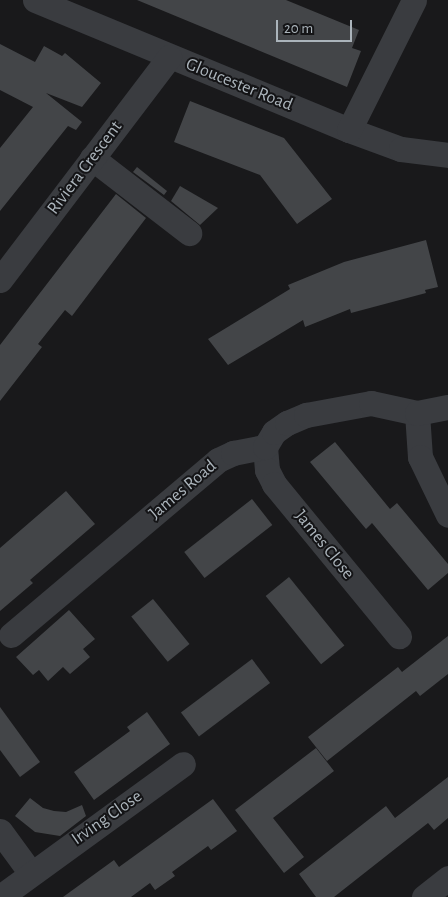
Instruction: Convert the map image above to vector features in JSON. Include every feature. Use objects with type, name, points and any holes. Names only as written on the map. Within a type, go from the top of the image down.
[{"type":"street","points":[[349,130],[414,0]]},
{"type":"street","name":"Gloucester Road","points":[[45,2],[169,57],[349,130],[401,149],[448,155]]},
{"type":"street","name":"Riviera Crescent","points":[[0,280],[169,57]]},
{"type":"street","points":[[92,158],[189,233]]},
{"type":"street","points":[[265,447],[274,432],[306,415],[371,403],[417,413],[448,407]]},
{"type":"street","points":[[417,413],[420,457],[448,516]]},
{"type":"street","name":"James Road","points":[[11,636],[218,460],[233,453],[265,447]]},
{"type":"street","name":"James Close","points":[[265,447],[267,470],[274,484],[399,636]]},
{"type":"street","name":"Irving Close","points":[[0,897],[30,872],[184,764]]},
{"type":"street","points":[[0,831],[30,872]]},
{"type":"street","points":[[424,897],[448,878]]},
{"type":"building","points":[[137,0],[286,0],[359,30],[352,48],[361,51],[347,87]]},
{"type":"building","points":[[0,44],[35,62],[44,46],[62,56],[65,53],[101,83],[82,107],[46,93],[82,122],[76,130],[68,126],[0,211],[0,148],[33,107],[0,90]]},
{"type":"building","points":[[190,101],[284,138],[332,199],[297,224],[260,175],[174,142]]},
{"type":"building","points":[[137,167],[167,191],[164,195],[133,172]]},
{"type":"building","points":[[180,186],[218,208],[200,225],[171,201]]},
{"type":"building","points":[[116,194],[146,218],[72,316],[65,310],[38,344],[42,347],[0,401],[0,345]]},
{"type":"building","points":[[426,240],[438,287],[425,290],[426,293],[351,313],[350,309],[305,327],[303,320],[228,365],[208,339],[290,289],[288,285],[344,262]]},
{"type":"building","points":[[335,442],[390,509],[397,503],[448,564],[448,573],[428,590],[372,523],[366,529],[310,462]]},
{"type":"building","points":[[66,491],[95,524],[30,580],[33,583],[0,611],[0,548]]},
{"type":"building","points":[[252,499],[272,525],[205,578],[184,552]]},
{"type":"building","points":[[289,577],[344,645],[321,664],[266,596]]},
{"type":"building","points":[[153,599],[190,644],[168,662],[131,617]]},
{"type":"building","points":[[69,610],[95,639],[83,649],[90,657],[70,674],[63,667],[48,681],[39,670],[33,675],[16,657]]},
{"type":"building","points":[[448,636],[448,674],[420,696],[416,691],[327,761],[308,737],[398,667],[402,672]]},
{"type":"building","points":[[252,659],[270,683],[199,737],[181,713]]},
{"type":"building","points":[[0,707],[40,762],[20,777],[0,750]]},
{"type":"building","points":[[147,712],[170,744],[94,800],[74,772],[130,731],[127,727]]},
{"type":"building","points":[[316,748],[334,771],[273,818],[304,857],[284,873],[235,810]]},
{"type":"building","points":[[448,777],[448,818],[434,830],[428,823],[334,897],[316,897],[299,874],[386,806],[395,818]]},
{"type":"building","points":[[30,798],[43,808],[54,811],[66,812],[82,805],[86,816],[60,836],[35,832],[15,816]]},
{"type":"building","points":[[213,799],[237,831],[211,850],[208,846],[172,872],[175,876],[155,890],[150,883],[131,897],[63,897],[114,860],[119,867]]}]
